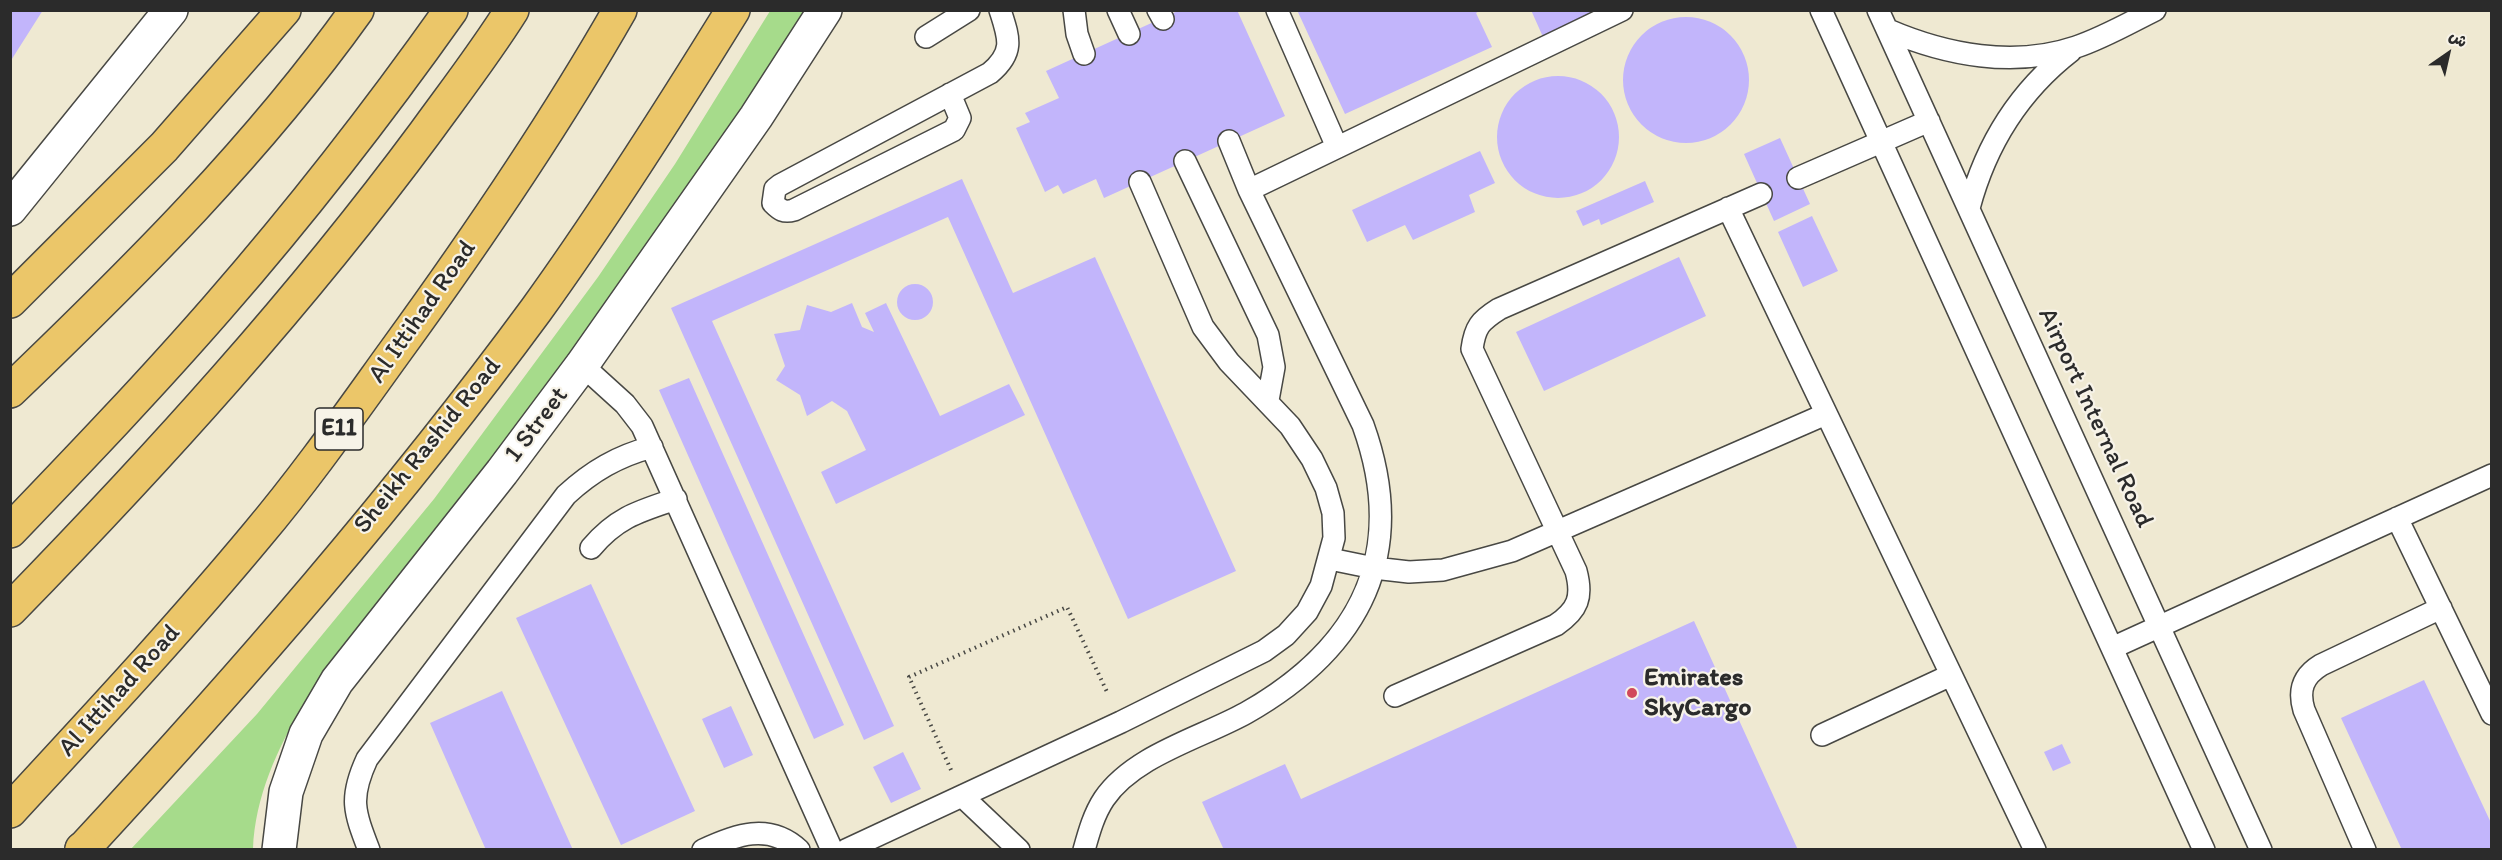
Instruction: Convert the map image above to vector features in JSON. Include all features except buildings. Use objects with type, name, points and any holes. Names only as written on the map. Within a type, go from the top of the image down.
[{"type":"main road","points":[[10,301],[164,147],[284,10]]},
{"type":"main road","points":[[10,391],[153,252],[245,150],[333,44],[357,10]]},
{"type":"main road","points":[[10,531],[92,446],[218,307],[338,162],[451,10]]},
{"type":"main road","points":[[10,610],[190,422],[284,314],[374,202],[493,40],[512,10]]},
{"type":"main road","name":"Al Ittihad Road","points":[[10,811],[177,628],[259,533],[345,422],[437,294],[523,168],[620,10]]},
{"type":"main road","name":"Sheikh Rashid Road","points":[[82,849],[277,631],[413,468],[536,310],[642,158],[732,10]]},
{"type":"street","points":[[10,209],[171,10]]},
{"type":"street","name":"1 Street","points":[[279,849],[286,792],[306,734],[337,681],[582,366],[749,127],[825,10]]},
{"type":"lane","points":[[926,37],[969,10]]},
{"type":"lane","points":[[950,94],[960,118],[954,130],[794,210],[786,212],[773,203],[775,189],[780,185],[950,94],[990,73],[1005,58],[1008,45],[1000,10]]},
{"type":"lane","points":[[1074,10],[1077,34],[1084,54]]},
{"type":"lane","points":[[1118,10],[1129,34]]},
{"type":"lane","points":[[1277,10],[1337,147]]},
{"type":"lane","points":[[1250,190],[1622,10]]},
{"type":"lane","points":[[1821,10],[2204,849]]},
{"type":"lane","name":"Airport Internal Road","points":[[1878,10],[2261,849]]},
{"type":"lane","points":[[1970,208],[1978,176],[1990,146],[2007,117],[2027,91],[2050,67],[2076,47],[2155,10]]},
{"type":"lane","points":[[1888,30],[1938,48],[1980,56],[2033,55],[2076,47]]},
{"type":"lane","points":[[1798,178],[1929,121]]},
{"type":"lane","points":[[1084,849],[1091,824],[1119,781],[1141,765],[1246,713],[1307,671],[1349,622],[1365,595],[1374,568],[1382,522],[1381,489],[1375,458],[1364,425],[1250,190],[1229,141]]},
{"type":"lane","points":[[1185,161],[1268,335],[1274,367],[1268,400]]},
{"type":"lane","points":[[846,849],[1121,722],[1264,651],[1286,635],[1307,612],[1321,586],[1334,538],[1333,513],[1326,488],[1290,426],[1268,400],[1229,362],[1203,327],[1140,182]]},
{"type":"lane","points":[[1395,696],[1556,625],[1569,616],[1577,603],[1580,587],[1576,571],[1472,349],[1474,332],[1484,318],[1499,309],[1761,194]]},
{"type":"lane","points":[[1728,208],[2035,849]]},
{"type":"lane","points":[[582,366],[625,404],[642,426],[832,849]]},
{"type":"lane","points":[[1329,559],[1409,572],[1443,570],[1512,551],[1826,414]]},
{"type":"lane","points":[[369,849],[354,806],[357,781],[367,759],[566,495],[587,476],[609,462],[652,447]]},
{"type":"lane","points":[[2112,648],[2492,475]]},
{"type":"lane","points":[[591,548],[603,534],[629,515],[676,499]]},
{"type":"lane","points":[[2397,518],[2492,714]]},
{"type":"lane","points":[[2365,849],[2304,710],[2300,698],[2302,685],[2306,677],[2321,665],[2440,608]]},
{"type":"lane","points":[[1822,735],[1951,675]]},
{"type":"lane","points":[[962,796],[1018,849]]},
{"type":"lane","points":[[703,849],[730,837],[754,832],[776,835],[799,849]]},
{"type":"path","points":[[962,796],[909,677],[1067,607],[1121,722]]},
{"type":"green space","points":[[770,11],[808,11],[690,193],[304,704],[269,774],[258,811],[253,849],[130,850],[257,714],[434,499],[598,277],[675,164]]},
{"type":"place","name":"Emirates SkyCargo","points":[[1632,693]]}]
